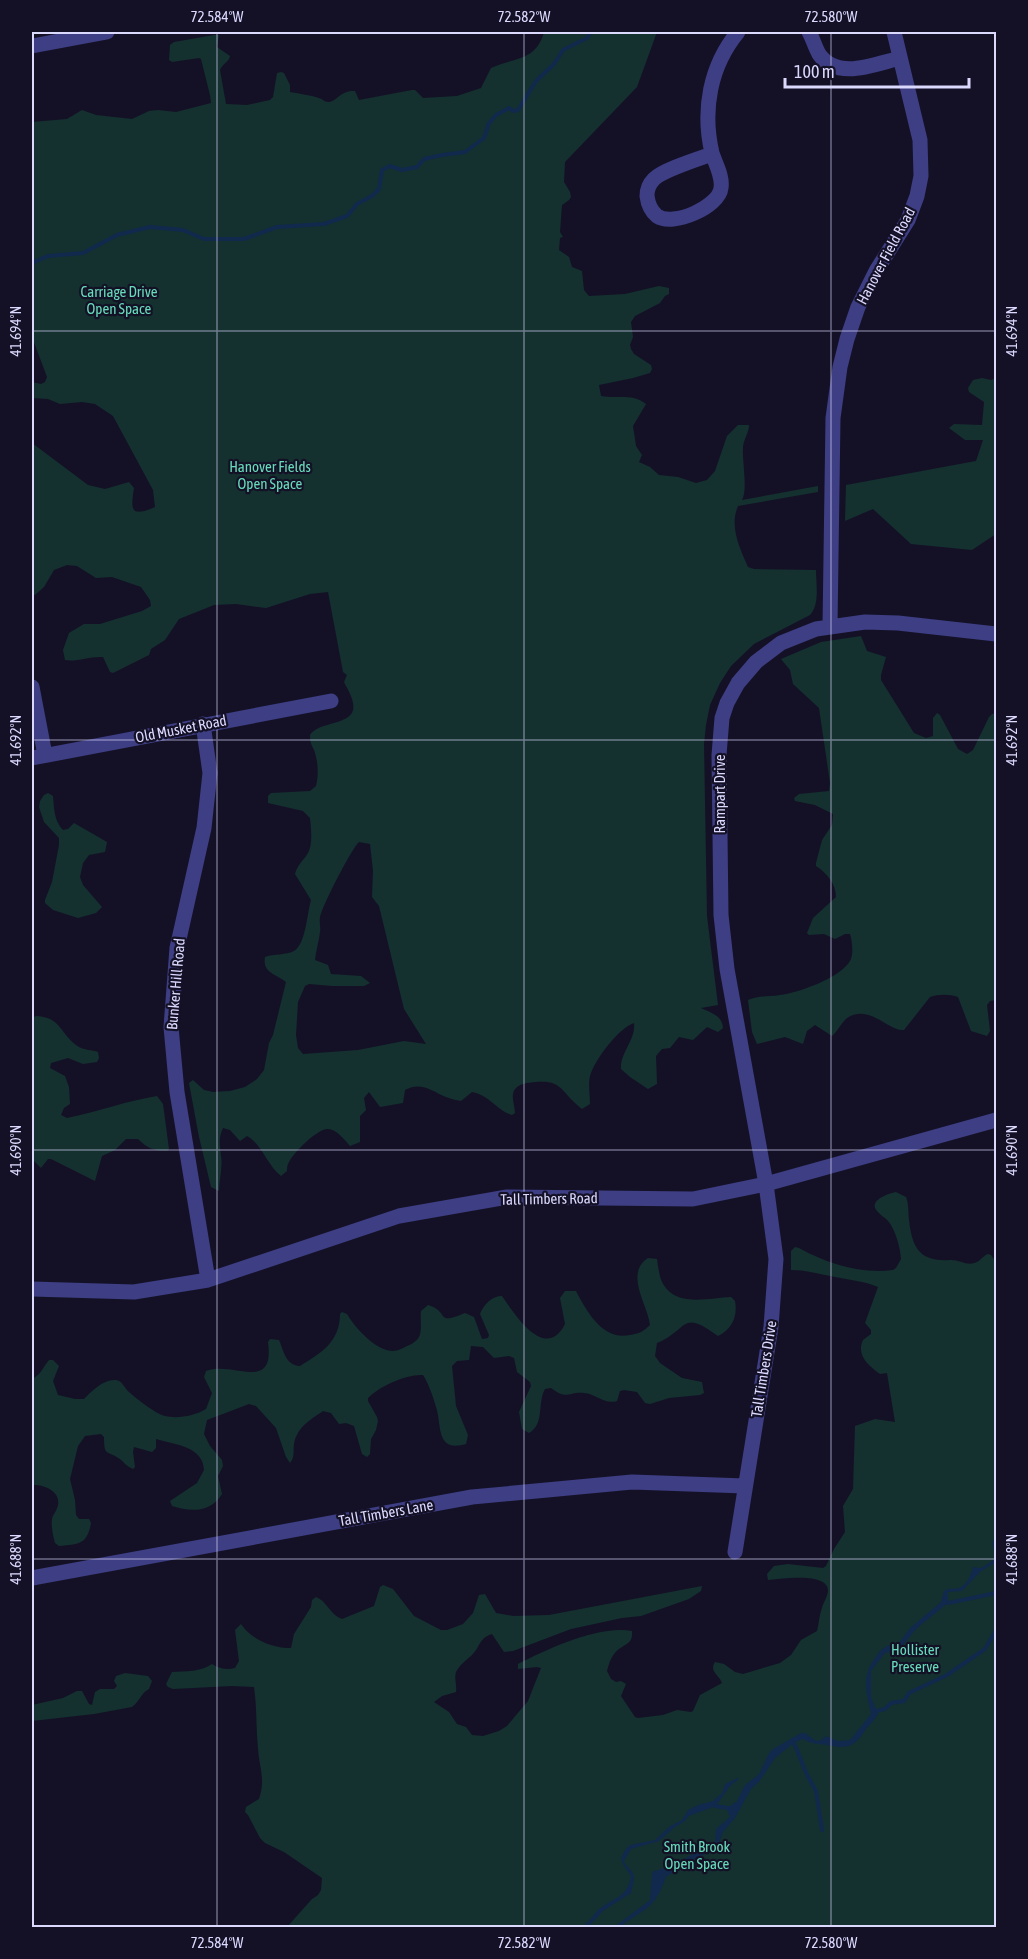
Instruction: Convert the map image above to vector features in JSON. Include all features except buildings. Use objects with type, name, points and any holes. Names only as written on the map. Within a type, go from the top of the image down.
[{"type":"street","points":[[32,46],[107,32]]},
{"type":"street","points":[[712,154],[654,179],[647,191],[648,202],[653,212],[661,218],[673,220],[716,201],[722,182],[712,154],[708,120],[710,88],[723,53],[738,32]]},
{"type":"street","points":[[809,32],[821,57],[838,68],[856,68],[900,58]]},
{"type":"street","name":"Hanover Field Road","points":[[830,626],[833,418],[840,367],[858,307],[876,271],[908,220],[916,201],[921,176],[920,140],[894,32]]},
{"type":"street","name":"Rampart Drive","points":[[766,1184],[724,947],[721,892],[720,729],[727,703],[745,673],[781,643],[830,626],[854,622],[898,623],[996,634]]},
{"type":"street","points":[[32,687],[38,757]]},
{"type":"street","name":"Old Musket Road","points":[[38,757],[331,701]]},
{"type":"street","name":"Bunker Hill Road","points":[[203,724],[210,773],[204,828],[177,948],[171,1027],[177,1092],[208,1280]]},
{"type":"street","name":"Tall Timbers Road","points":[[32,1289],[134,1293],[208,1280],[399,1216],[507,1197],[693,1199],[766,1184],[996,1120]]},
{"type":"street","name":"Tall Timbers Drive","points":[[735,1552],[771,1327],[776,1259],[766,1184]]},
{"type":"street","name":"Tall Timbers Lane","points":[[32,1578],[472,1497],[632,1482],[745,1486]]},
{"type":"green space","points":[[544,32],[657,32],[637,87],[565,162],[564,182],[571,197],[562,205],[560,232],[563,237],[560,238],[559,250],[569,257],[572,267],[582,271],[584,290],[589,296],[625,294],[659,286],[669,288],[669,294],[660,303],[635,316],[631,322],[633,337],[631,349],[634,354],[651,365],[650,373],[599,385],[601,396],[630,397],[646,404],[633,426],[636,446],[642,455],[639,462],[650,467],[659,475],[678,477],[696,483],[707,480],[715,471],[727,436],[738,425],[749,425],[743,445],[745,489],[742,500],[818,486],[818,492],[738,506],[736,514],[735,530],[748,567],[816,570],[817,594],[810,615],[754,644],[731,666],[710,705],[704,744],[707,916],[718,1005],[701,1008],[718,1017],[723,1028],[718,1032],[707,1027],[693,1040],[679,1037],[670,1048],[662,1049],[656,1056],[657,1084],[648,1089],[621,1069],[623,1057],[633,1035],[634,1023],[628,1026],[615,1037],[597,1061],[589,1079],[590,1104],[582,1109],[559,1087],[548,1082],[527,1083],[516,1088],[513,1096],[515,1113],[512,1115],[472,1092],[461,1101],[416,1086],[405,1090],[403,1103],[380,1107],[369,1092],[364,1098],[366,1110],[360,1116],[360,1142],[350,1146],[334,1131],[328,1129],[318,1132],[300,1147],[288,1163],[287,1171],[281,1176],[252,1140],[247,1136],[240,1141],[230,1130],[223,1128],[220,1139],[222,1165],[219,1191],[211,1187],[189,1083],[193,1080],[204,1090],[213,1092],[230,1091],[245,1087],[257,1079],[264,1070],[286,982],[268,970],[265,957],[291,952],[298,947],[304,935],[311,900],[295,874],[310,849],[310,818],[303,811],[268,803],[268,796],[271,793],[310,791],[316,786],[317,763],[310,735],[317,729],[348,717],[353,710],[353,705],[344,682],[347,675],[343,672],[328,592],[310,594],[266,608],[236,604],[214,605],[179,619],[165,640],[151,649],[149,655],[113,673],[110,672],[103,657],[65,660],[63,650],[69,633],[84,624],[100,624],[151,606],[150,600],[141,587],[112,577],[96,578],[77,566],[67,565],[54,570],[44,587],[32,595],[32,443],[88,485],[105,489],[129,482],[134,488],[132,502],[137,512],[155,507],[153,490],[113,416],[95,404],[82,402],[60,404],[48,399],[32,398],[32,382],[41,384],[47,377],[32,337],[32,122],[67,119],[82,110],[96,115],[132,119],[149,111],[176,112],[211,103],[201,59],[172,62],[169,60],[170,45],[174,42],[214,35],[219,35],[217,47],[230,56],[220,70],[226,104],[247,105],[270,100],[273,97],[277,73],[281,72],[284,73],[290,85],[290,92],[320,98],[327,102],[350,91],[355,91],[359,100],[412,90],[423,98],[457,96],[481,88],[491,68],[524,57],[536,48]],"holes":[[[359,842],[370,844],[373,871],[372,897],[379,906],[404,1009],[426,1044],[404,1041],[358,1050],[303,1054],[298,1048],[296,1035],[298,1002],[305,986],[309,984],[364,986],[370,983],[361,976],[331,974],[328,965],[315,960],[320,918],[331,891]]]},
{"type":"green space","points":[[982,378],[991,380],[996,378],[996,534],[972,550],[911,544],[873,509],[845,521],[846,485],[976,461],[983,440],[965,440],[949,428],[954,424],[982,425],[984,402],[969,392],[968,388],[973,380]]},
{"type":"green space","points":[[861,636],[867,651],[886,657],[881,680],[914,733],[926,738],[933,736],[933,718],[937,713],[958,749],[967,754],[973,750],[989,717],[996,713],[996,814],[994,816],[996,825],[996,1000],[990,1001],[987,1005],[990,1031],[987,1036],[971,1031],[958,997],[940,995],[930,997],[904,1030],[892,1027],[871,1016],[855,1014],[847,1018],[832,1036],[815,1025],[807,1031],[803,1044],[785,1037],[757,1044],[752,1032],[748,1000],[788,994],[818,984],[845,967],[850,961],[852,951],[850,934],[835,939],[824,934],[809,935],[807,933],[813,918],[836,897],[830,879],[816,866],[822,840],[832,825],[833,814],[815,805],[795,801],[794,798],[799,794],[829,791],[830,783],[819,708],[793,684],[790,670],[781,659],[821,642]]},
{"type":"green space","points":[[48,793],[53,796],[56,818],[63,830],[68,829],[74,823],[107,842],[105,852],[89,855],[83,863],[80,877],[83,885],[102,907],[96,913],[78,918],[53,910],[45,903],[52,882],[59,845],[59,838],[44,822],[39,807],[40,801]]},
{"type":"green space","points":[[45,1017],[56,1023],[79,1047],[98,1052],[97,1062],[83,1064],[68,1058],[51,1063],[50,1068],[65,1076],[69,1087],[70,1104],[64,1108],[61,1115],[67,1118],[157,1096],[163,1104],[169,1149],[167,1151],[151,1148],[138,1139],[126,1139],[115,1150],[102,1156],[95,1181],[51,1159],[48,1159],[41,1168],[32,1159],[32,1018]]},
{"type":"green space","points":[[896,1192],[906,1197],[912,1238],[919,1251],[925,1256],[931,1259],[953,1260],[970,1264],[988,1254],[996,1262],[996,1927],[287,1927],[318,1895],[322,1878],[284,1852],[265,1843],[245,1812],[246,1807],[259,1799],[262,1785],[254,1687],[173,1689],[166,1684],[172,1672],[198,1670],[212,1664],[224,1669],[235,1668],[239,1661],[235,1630],[241,1624],[263,1642],[291,1648],[294,1634],[311,1607],[312,1600],[316,1597],[342,1619],[374,1606],[380,1587],[383,1585],[393,1589],[414,1616],[441,1630],[463,1624],[473,1613],[479,1595],[485,1594],[496,1613],[513,1616],[549,1615],[702,1586],[701,1591],[689,1599],[641,1616],[571,1629],[513,1651],[504,1652],[492,1634],[486,1637],[456,1672],[456,1692],[442,1696],[434,1702],[449,1712],[457,1724],[466,1727],[472,1735],[483,1736],[499,1731],[507,1726],[528,1701],[541,1668],[518,1669],[518,1664],[558,1645],[589,1635],[619,1630],[632,1631],[627,1644],[614,1653],[607,1671],[611,1679],[626,1684],[621,1696],[638,1718],[663,1715],[677,1710],[693,1711],[700,1695],[722,1683],[713,1668],[715,1662],[743,1674],[780,1663],[791,1655],[801,1640],[817,1631],[828,1590],[826,1584],[820,1581],[802,1578],[768,1580],[767,1574],[774,1566],[788,1564],[823,1568],[826,1566],[845,1532],[843,1506],[853,1489],[855,1426],[875,1419],[895,1422],[887,1373],[880,1374],[871,1367],[864,1359],[861,1350],[863,1340],[871,1334],[871,1330],[865,1323],[878,1287],[808,1271],[791,1270],[791,1251],[795,1247],[799,1248],[821,1259],[856,1269],[893,1270],[901,1259],[900,1250],[894,1230],[876,1210],[875,1205],[882,1197]]},
{"type":"green space","points":[[648,1258],[657,1259],[662,1282],[675,1295],[693,1300],[731,1297],[735,1301],[736,1312],[733,1322],[718,1336],[697,1323],[690,1322],[657,1343],[655,1356],[660,1363],[682,1378],[702,1382],[704,1393],[700,1395],[669,1398],[650,1404],[645,1403],[637,1392],[624,1390],[620,1391],[617,1401],[612,1402],[589,1394],[565,1395],[551,1388],[545,1389],[539,1419],[529,1433],[522,1429],[519,1412],[531,1386],[530,1382],[517,1372],[514,1358],[509,1356],[494,1358],[483,1347],[471,1346],[469,1360],[457,1361],[452,1366],[456,1406],[468,1435],[466,1444],[456,1446],[444,1441],[434,1399],[423,1375],[409,1376],[394,1382],[379,1389],[368,1398],[378,1421],[371,1439],[370,1454],[367,1457],[362,1454],[354,1426],[346,1423],[339,1424],[331,1413],[323,1411],[305,1424],[298,1433],[290,1463],[276,1428],[256,1406],[249,1404],[207,1420],[204,1434],[210,1446],[222,1460],[223,1466],[218,1476],[222,1494],[212,1505],[193,1510],[172,1506],[170,1501],[197,1483],[204,1470],[199,1456],[193,1451],[156,1439],[156,1448],[152,1452],[134,1447],[135,1467],[133,1469],[107,1452],[104,1437],[101,1434],[85,1436],[78,1446],[70,1479],[76,1515],[79,1519],[89,1519],[91,1523],[87,1536],[81,1542],[59,1546],[55,1543],[52,1522],[58,1505],[57,1496],[46,1487],[32,1485],[32,1379],[40,1373],[49,1360],[53,1360],[59,1366],[53,1381],[58,1395],[84,1399],[102,1383],[116,1380],[157,1412],[170,1417],[186,1416],[206,1409],[212,1393],[204,1377],[206,1371],[228,1369],[259,1371],[265,1367],[270,1339],[279,1340],[288,1360],[300,1366],[328,1346],[337,1332],[342,1312],[347,1314],[355,1326],[373,1343],[386,1350],[395,1351],[415,1342],[418,1338],[421,1331],[421,1311],[428,1305],[446,1318],[465,1313],[474,1317],[482,1339],[488,1338],[489,1335],[480,1314],[489,1301],[502,1296],[530,1331],[539,1337],[548,1338],[557,1335],[565,1324],[560,1298],[565,1291],[576,1291],[585,1308],[604,1329],[620,1336],[639,1333],[650,1325],[638,1281],[641,1265]]},
{"type":"green space","points":[[125,1673],[148,1676],[152,1681],[149,1689],[132,1707],[32,1721],[32,1705],[82,1691],[89,1704],[92,1705],[95,1692],[100,1689],[114,1689],[117,1686],[114,1681],[116,1676]]},
{"type":"water","points":[[996,1536],[996,1562],[980,1572],[962,1591],[948,1592],[948,1603],[917,1628],[898,1651],[885,1653],[871,1671],[871,1697],[878,1714],[858,1740],[845,1747],[815,1744],[803,1739],[794,1743],[775,1758],[759,1782],[751,1789],[735,1818],[723,1832],[717,1848],[666,1877],[658,1896],[648,1907],[620,1927],[614,1927],[650,1900],[652,1872],[678,1863],[712,1846],[716,1829],[730,1817],[727,1810],[737,1801],[745,1785],[759,1774],[773,1749],[801,1733],[805,1733],[816,1741],[826,1736],[838,1741],[850,1740],[871,1714],[866,1679],[876,1656],[889,1645],[892,1649],[895,1648],[910,1628],[941,1602],[944,1591],[964,1585],[973,1567],[981,1568],[995,1559],[993,1543]]},
{"type":"water","points":[[738,1778],[716,1806],[689,1816],[659,1841],[631,1849],[624,1861],[634,1875],[631,1893],[603,1911],[588,1927],[581,1927],[598,1910],[619,1897],[629,1884],[631,1876],[621,1858],[630,1845],[655,1840],[670,1826],[682,1820],[688,1810],[713,1801],[722,1793],[725,1784]]},
{"type":"waterway","points":[[32,263],[48,256],[83,253],[117,235],[150,227],[183,230],[204,239],[244,239],[277,227],[324,224],[347,216],[357,204],[372,196],[379,189],[382,170],[390,166],[402,170],[417,167],[424,159],[465,152],[484,138],[489,123],[496,115],[509,108],[513,111],[518,110],[536,81],[554,64],[563,50],[587,38],[591,32]]},
{"type":"waterway","points":[[948,1603],[996,1593]]},
{"type":"waterway","points":[[877,1711],[885,1709],[891,1703],[904,1701],[909,1693],[947,1675],[985,1649],[996,1630]]},
{"type":"waterway","points":[[794,1743],[816,1791],[822,1830]]},
{"type":"waterway","points":[[715,1806],[728,1808]]},
{"type":"park label","name":"Carriage Drive Open Space","points":[[119,300]]},
{"type":"park label","name":"Hanover Fields Open Space","points":[[270,476]]},
{"type":"park label","name":"Hollister Preserve","points":[[915,1658]]},
{"type":"park label","name":"Smith Brook Open Space","points":[[697,1856]]}]
